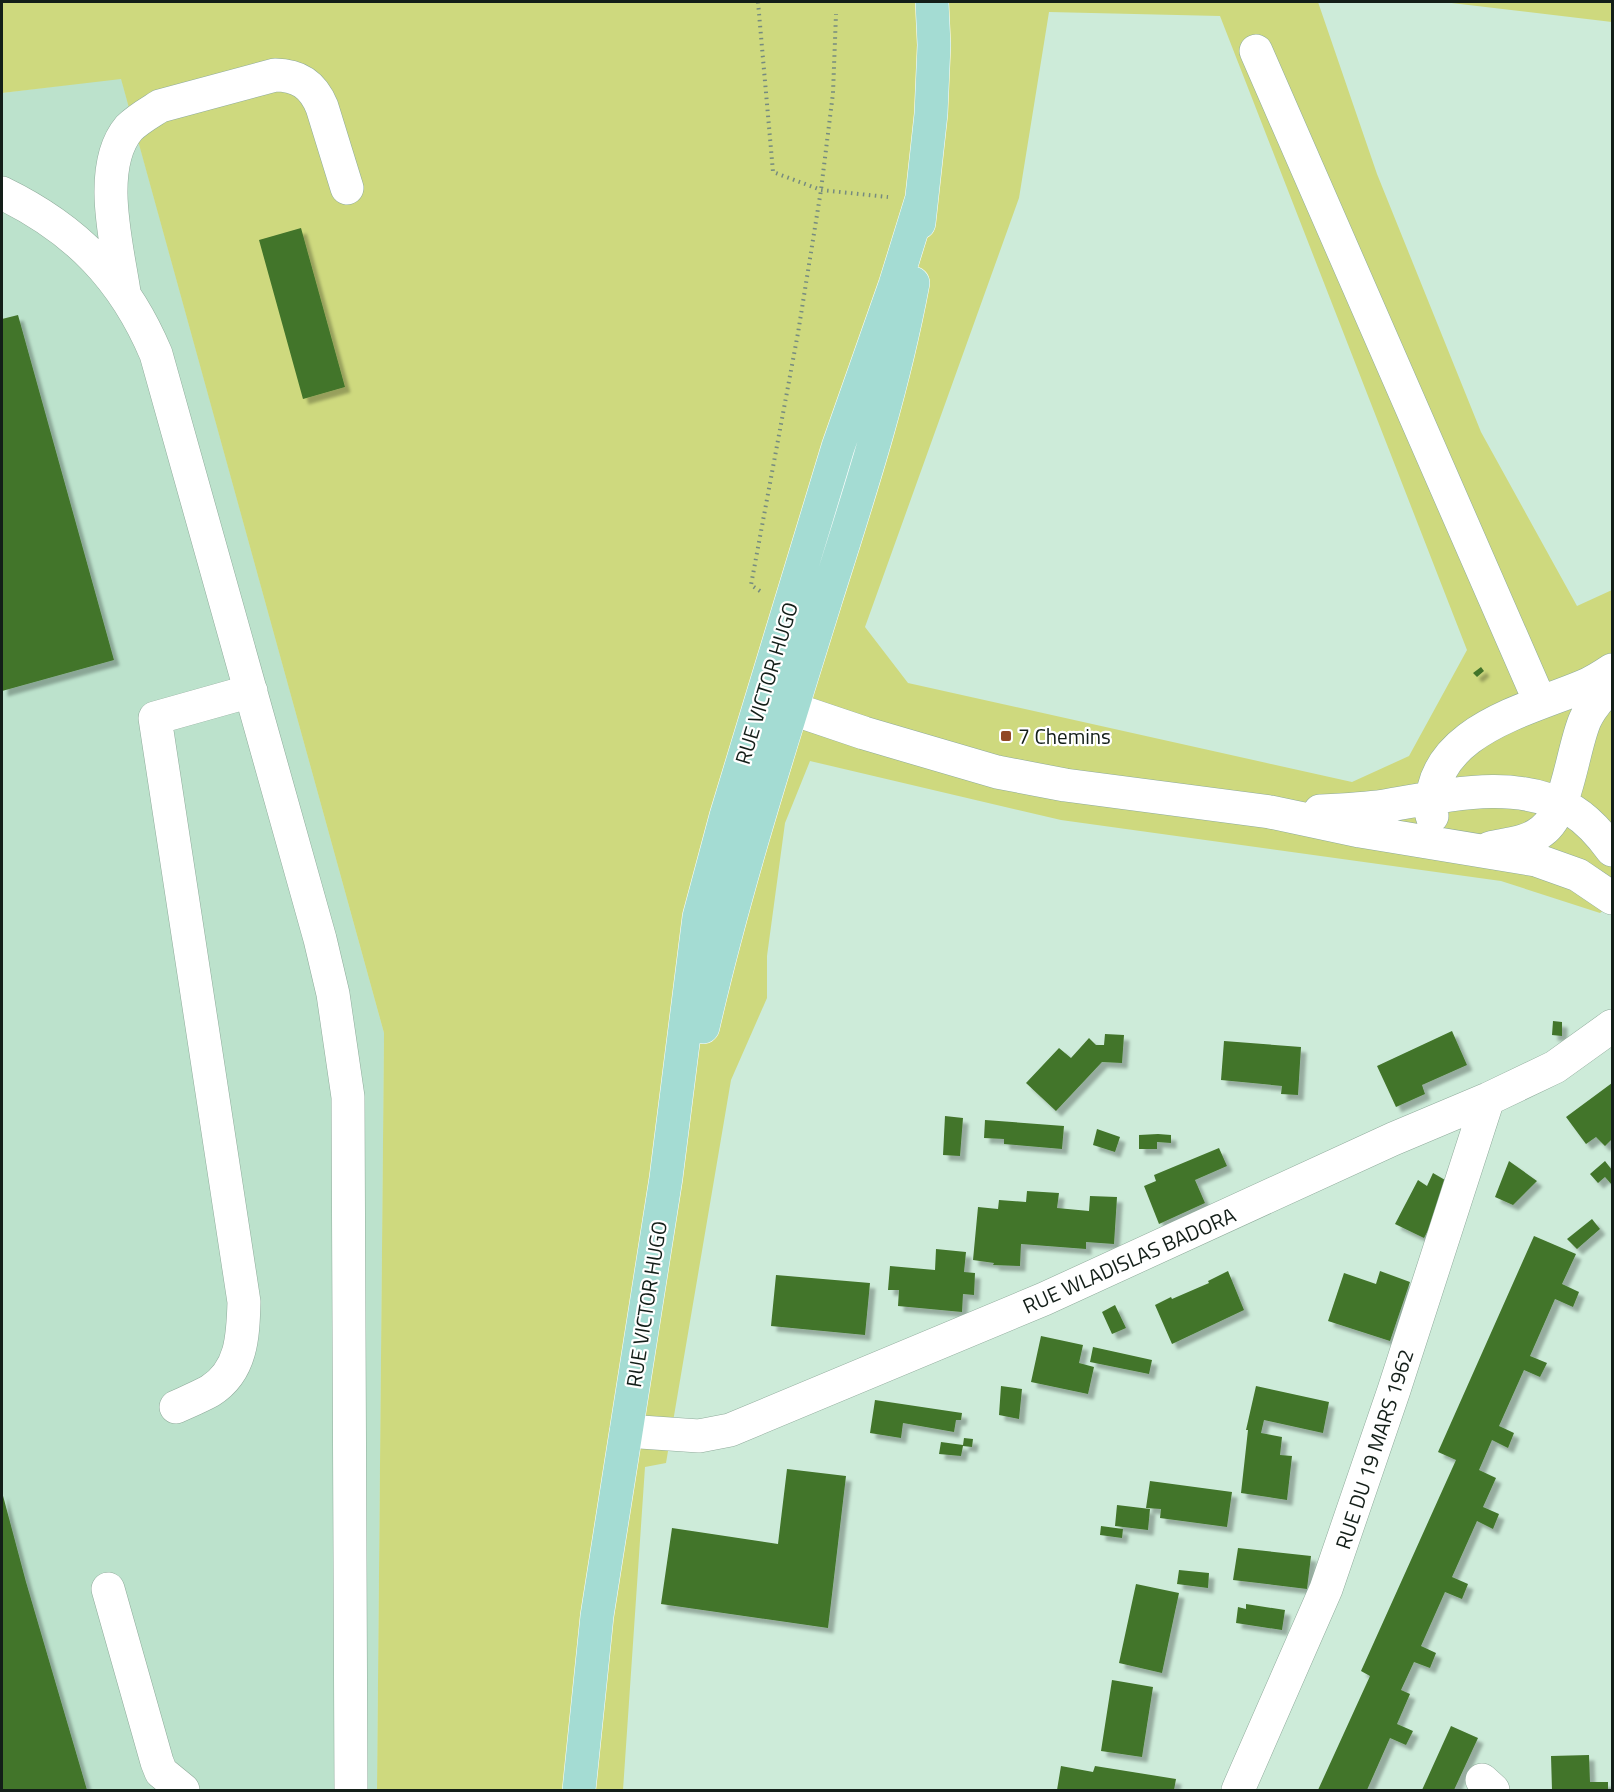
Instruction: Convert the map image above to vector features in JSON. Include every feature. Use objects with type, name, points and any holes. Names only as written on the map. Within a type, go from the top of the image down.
[{"type":"main road","name":"RUE VICTOR HUGO","points":[[666,1178],[724,940],[792,708],[866,473],[895,366],[915,269],[931,114],[932,2]]},
{"type":"main road","name":"RUE VICTOR HUGO","points":[[579,1791],[597,1616],[666,1178],[699,916],[714,858],[837,447],[895,285],[921,201]]},
{"type":"street","points":[[1256,51],[1540,702]]},
{"type":"street","points":[[124,292],[110,192],[110,175],[114,160],[129,129],[159,106],[275,75],[299,78],[317,94],[347,188]]},
{"type":"street","points":[[2,193],[26,205],[67,232],[85,248],[124,292],[146,328],[164,377],[320,939],[333,994],[348,1097],[351,1791]]},
{"type":"street","points":[[1438,843],[1432,822],[1432,798],[1442,769],[1452,754],[1470,738],[1498,719],[1585,686],[1612,670]]},
{"type":"street","points":[[1479,850],[1526,840],[1542,831],[1551,821],[1560,804],[1586,718],[1592,707],[1612,684]]},
{"type":"street","points":[[176,1407],[210,1391],[226,1379],[234,1366],[241,1346],[244,1302],[155,718],[251,692]]},
{"type":"street","points":[[762,698],[942,757],[997,772],[1077,786],[1270,812],[1360,831],[1536,860],[1557,866],[1592,884],[1612,898]]},
{"type":"street","points":[[1270,812],[1362,809],[1432,798],[1518,792],[1538,795],[1560,804],[1584,819],[1612,850]]},
{"type":"street","name":"RUE WLADISLAS BADORA","points":[[626,1431],[699,1436],[730,1430],[1033,1304],[1393,1139],[1488,1099],[1556,1066],[1612,1026]]},
{"type":"street","name":"RUE DU 19 MARS 1962","points":[[1238,1791],[1326,1589],[1394,1390],[1488,1099]]},
{"type":"street","points":[[108,1589],[157,1762],[161,1772],[183,1791]]},
{"type":"street","points":[[563,1791],[587,1703]]},
{"type":"path","points":[[758,2],[773,172],[821,190],[921,201]]},
{"type":"path","points":[[788,610],[751,585],[798,333],[821,190],[833,93],[836,14]]},
{"type":"shaded area","points":[[121,78],[384,1033],[377,1790],[2,1790],[2,93]]},
{"type":"green space","points":[[2,2],[1318,2],[1377,174],[1481,432],[1577,606],[1612,590],[1612,903],[1600,913],[1501,881],[1061,820],[810,761],[785,823],[767,956],[767,998],[731,1080],[666,1463],[645,1467],[623,1790],[377,1790],[384,1033],[121,79],[2,93]],"holes":[[[1049,12],[1220,16],[1467,650],[1409,756],[1352,782],[908,683],[865,627],[1019,198]]]},
{"type":"green space","points":[[1443,2],[1612,2],[1612,22]]},
{"type":"building","points":[[301,228],[345,387],[303,399],[259,240]]},
{"type":"building","points":[[18,315],[114,660],[2,691],[2,319]]},
{"type":"building","points":[[1481,667],[1484,671],[1477,677],[1473,673]]},
{"type":"building","points":[[1553,1021],[1562,1022],[1562,1036],[1552,1035]]},
{"type":"building","points":[[1452,1031],[1467,1065],[1422,1085],[1425,1094],[1396,1107],[1377,1066]]},
{"type":"building","points":[[1105,1034],[1124,1035],[1122,1063],[1102,1062],[1056,1111],[1026,1083],[1059,1048],[1071,1058],[1089,1038],[1096,1045],[1104,1045]]},
{"type":"building","points":[[1224,1041],[1301,1047],[1298,1095],[1281,1094],[1282,1086],[1221,1080]]},
{"type":"building","points":[[1612,1083],[1612,1139],[1605,1146],[1596,1137],[1586,1144],[1566,1117]]},
{"type":"building","points":[[945,1116],[963,1118],[960,1156],[943,1155]]},
{"type":"building","points":[[985,1120],[1064,1126],[1062,1149],[1004,1144],[1004,1139],[984,1138]]},
{"type":"building","points":[[1097,1129],[1120,1137],[1115,1152],[1093,1145]]},
{"type":"building","points":[[1139,1135],[1171,1135],[1171,1143],[1157,1142],[1157,1149],[1139,1149]]},
{"type":"building","points":[[1219,1148],[1227,1166],[1195,1180],[1205,1203],[1159,1224],[1144,1186],[1156,1181],[1154,1175]]},
{"type":"building","points":[[1509,1161],[1537,1181],[1513,1205],[1495,1197]]},
{"type":"building","points":[[1605,1161],[1612,1170],[1612,1185],[1605,1177],[1598,1183],[1590,1174]]},
{"type":"building","points":[[1433,1173],[1452,1184],[1424,1238],[1395,1224],[1418,1180],[1427,1186]]},
{"type":"building","points":[[1027,1191],[1059,1193],[1057,1208],[1089,1211],[1090,1196],[1117,1197],[1114,1244],[1086,1242],[1086,1249],[1021,1244],[1020,1266],[993,1265],[994,1263],[973,1260],[978,1207],[998,1209],[999,1200],[1026,1202]]},
{"type":"building","points":[[1592,1219],[1600,1229],[1577,1249],[1567,1239]]},
{"type":"building","points":[[1534,1236],[1576,1254],[1562,1284],[1579,1292],[1573,1307],[1555,1299],[1530,1356],[1547,1363],[1540,1377],[1524,1370],[1499,1426],[1514,1433],[1508,1448],[1492,1440],[1479,1470],[1496,1478],[1483,1507],[1499,1514],[1493,1529],[1477,1521],[1452,1577],[1468,1584],[1462,1599],[1445,1592],[1421,1646],[1436,1653],[1430,1668],[1414,1662],[1401,1690],[1410,1694],[1397,1724],[1413,1731],[1406,1745],[1390,1738],[1367,1790],[1318,1790],[1370,1676],[1361,1671],[1456,1460],[1438,1452]]},
{"type":"building","points":[[936,1249],[966,1252],[964,1272],[975,1273],[974,1295],[963,1294],[962,1312],[898,1306],[899,1290],[888,1290],[890,1266],[935,1270]]},
{"type":"building","points":[[1228,1271],[1244,1310],[1172,1344],[1155,1305],[1209,1283],[1208,1281]]},
{"type":"building","points":[[1380,1271],[1410,1282],[1390,1341],[1328,1321],[1344,1273],[1376,1284]]},
{"type":"building","points":[[776,1275],[870,1283],[865,1335],[771,1326]]},
{"type":"building","points":[[1115,1305],[1126,1328],[1112,1334],[1102,1312]]},
{"type":"building","points":[[1041,1336],[1083,1345],[1079,1363],[1094,1367],[1088,1394],[1031,1382]]},
{"type":"building","points":[[1093,1347],[1152,1360],[1149,1374],[1090,1362]]},
{"type":"building","points":[[1001,1386],[1022,1389],[1019,1419],[999,1415]]},
{"type":"building","points":[[1256,1386],[1329,1402],[1323,1433],[1264,1420],[1261,1433],[1282,1437],[1280,1455],[1292,1456],[1287,1500],[1241,1493],[1248,1430],[1246,1430]]},
{"type":"building","points":[[875,1400],[962,1413],[961,1420],[956,1420],[954,1432],[903,1423],[901,1438],[870,1433]]},
{"type":"building","points":[[964,1438],[973,1439],[972,1447],[963,1446],[961,1456],[939,1454],[941,1442],[963,1445]]},
{"type":"building","points":[[787,1469],[846,1476],[828,1628],[661,1604],[672,1528],[778,1544]]},
{"type":"building","points":[[1150,1481],[1232,1492],[1227,1527],[1160,1518],[1161,1509],[1146,1508]]},
{"type":"building","points":[[2,1492],[26,1582],[87,1790],[2,1790]]},
{"type":"building","points":[[1117,1505],[1150,1509],[1148,1530],[1115,1526]]},
{"type":"building","points":[[1101,1526],[1123,1529],[1122,1538],[1100,1535]]},
{"type":"building","points":[[1238,1548],[1311,1556],[1307,1589],[1233,1580]]},
{"type":"building","points":[[1179,1570],[1209,1573],[1208,1588],[1177,1584]]},
{"type":"building","points":[[1136,1584],[1179,1593],[1162,1673],[1119,1663]]},
{"type":"building","points":[[1246,1604],[1285,1610],[1282,1630],[1236,1623],[1238,1607],[1246,1609]]},
{"type":"building","points":[[1112,1680],[1153,1687],[1142,1757],[1101,1751]]},
{"type":"building","points":[[1451,1726],[1478,1738],[1454,1790],[1422,1790]]},
{"type":"building","points":[[1589,1755],[1590,1782],[1608,1782],[1608,1790],[1552,1790],[1551,1756]]},
{"type":"building","points":[[1061,1766],[1093,1772],[1095,1766],[1176,1779],[1174,1790],[1057,1790]]},
{"type":"place","name":"7 Chemins","points":[[1006,736]]}]
